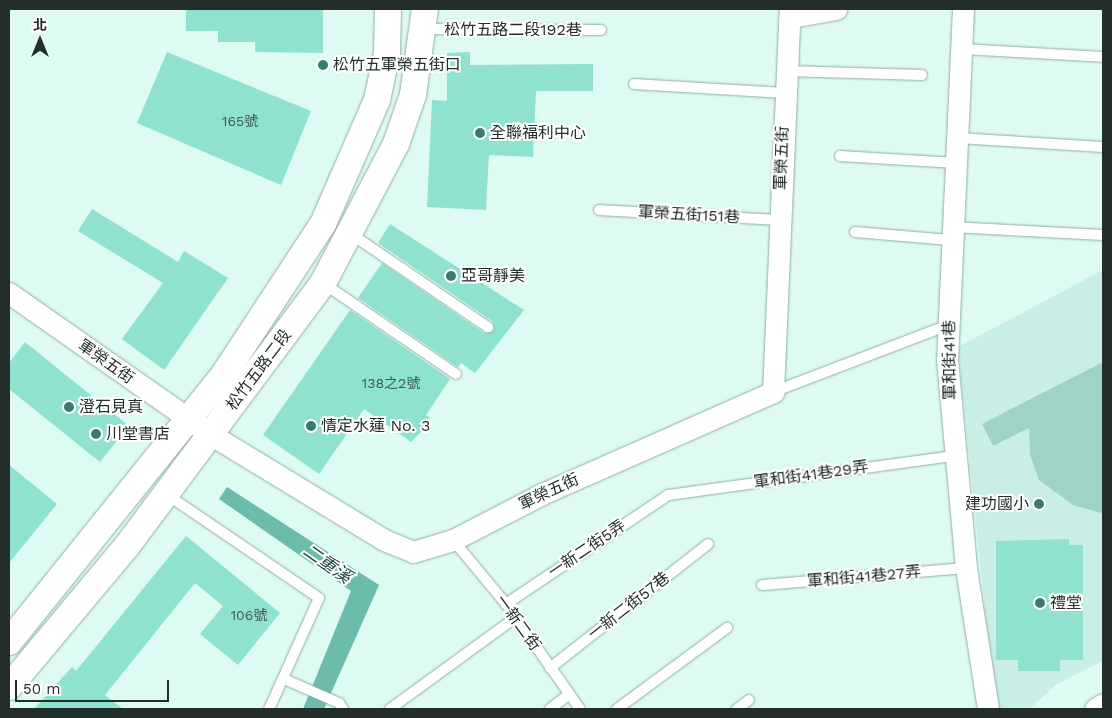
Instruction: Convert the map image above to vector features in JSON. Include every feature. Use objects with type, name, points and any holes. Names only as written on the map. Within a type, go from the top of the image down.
[{"type":"street","name":"松竹五路二段","points":[[9,642],[188,420],[272,304],[323,224],[377,100],[387,53],[388,9]]},
{"type":"street","points":[[790,13],[836,9]]},
{"type":"street","name":"軍和街41巷","points":[[963,9],[958,138],[950,234],[948,325],[954,456],[966,568],[988,709]]},
{"type":"street","name":"軍榮五街","points":[[9,293],[188,420],[384,540],[413,552],[453,540],[542,494],[773,392],[784,93],[790,13]]},
{"type":"street","name":"松竹五路二段","points":[[9,687],[127,546],[323,283],[351,234],[396,144],[413,95],[425,19]]},
{"type":"street","points":[[1095,709],[1103,704]]},
{"type":"lane","name":"松竹五路二段192巷","points":[[425,19],[601,30]]},
{"type":"lane","points":[[962,49],[1103,57]]},
{"type":"lane","points":[[786,71],[922,75]]},
{"type":"lane","points":[[634,84],[784,93]]},
{"type":"lane","points":[[958,138],[1103,147]]},
{"type":"lane","points":[[840,156],[956,163]]},
{"type":"lane","name":"軍榮五街151巷","points":[[599,210],[780,220]]},
{"type":"lane","points":[[855,232],[1103,235]]},
{"type":"lane","points":[[351,234],[488,327]]},
{"type":"lane","points":[[323,283],[456,374]]},
{"type":"lane","points":[[773,392],[948,325]]},
{"type":"lane","name":"軍和街41巷29弄","points":[[668,495],[954,456]]},
{"type":"lane","points":[[165,493],[319,598],[270,709]]},
{"type":"lane","name":"一新二街5弄","points":[[506,604],[668,495]]},
{"type":"lane","name":"一新二街","points":[[453,540],[506,604],[568,695],[580,709]]},
{"type":"lane","name":"一新二街57巷","points":[[550,668],[708,544]]},
{"type":"lane","name":"軍和街41巷27弄","points":[[762,585],[966,568]]},
{"type":"lane","points":[[390,709],[516,618]]},
{"type":"lane","points":[[617,709],[728,628]]},
{"type":"lane","points":[[284,679],[341,706]]},
{"type":"lane","points":[[550,709],[568,695]]},
{"type":"lane","points":[[737,709],[749,700]]},
{"type":"shaded area","name":"建功國小","points":[[1103,270],[1103,661],[1057,684],[1029,709],[995,709],[958,347]]},
{"type":"shaded area","points":[[1103,362],[1103,511],[1101,513],[1073,505],[1039,480],[1030,455],[1029,428],[993,446],[982,424]]},
{"type":"water","name":"二重溪","points":[[227,487],[379,585],[324,709],[303,709],[351,591],[219,499]]},
{"type":"building","points":[[186,9],[323,9],[323,53],[255,52],[255,42],[218,42],[218,31],[186,31]]},
{"type":"building","points":[[167,52],[311,111],[281,185],[137,123]]},
{"type":"building","points":[[470,52],[470,65],[593,64],[593,91],[536,91],[533,157],[489,155],[486,210],[427,207],[432,100],[447,101],[447,53]]},
{"type":"building","points":[[92,209],[178,262],[184,251],[228,278],[164,370],[122,339],[163,283],[78,231]]},
{"type":"building","points":[[390,224],[524,310],[475,373],[461,363],[458,367],[358,298],[382,263],[484,333],[494,330],[492,321],[378,243]]},
{"type":"building","points":[[350,310],[450,379],[426,415],[430,418],[424,429],[411,442],[364,409],[319,474],[263,435]]},
{"type":"building","name":"澄石見真","points":[[25,342],[129,426],[100,462],[9,389],[9,363]]},
{"type":"building","points":[[9,465],[57,504],[9,563]]},
{"type":"building","points":[[186,536],[280,613],[238,665],[200,634],[223,606],[195,583],[105,695],[123,709],[34,709],[72,667],[76,671]]},
{"type":"building","name":"禮堂","points":[[1069,539],[1069,545],[1083,545],[1083,660],[1060,660],[1060,671],[1018,671],[1018,660],[996,660],[996,541]]},
{"type":"place","name":"松竹五軍榮五街口","points":[[323,65]]},
{"type":"place","name":"全聯福利中心","points":[[480,133]]},
{"type":"place","name":"亞哥靜美","points":[[451,276]]},
{"type":"place","name":"澄石見真","points":[[69,407]]},
{"type":"place","name":"情定水蓮 No. 3","points":[[311,426]]},
{"type":"place","name":"川堂書店","points":[[96,434]]},
{"type":"place","name":"建功國小","points":[[1039,504]]},
{"type":"place","name":"禮堂","points":[[1040,603]]}]
